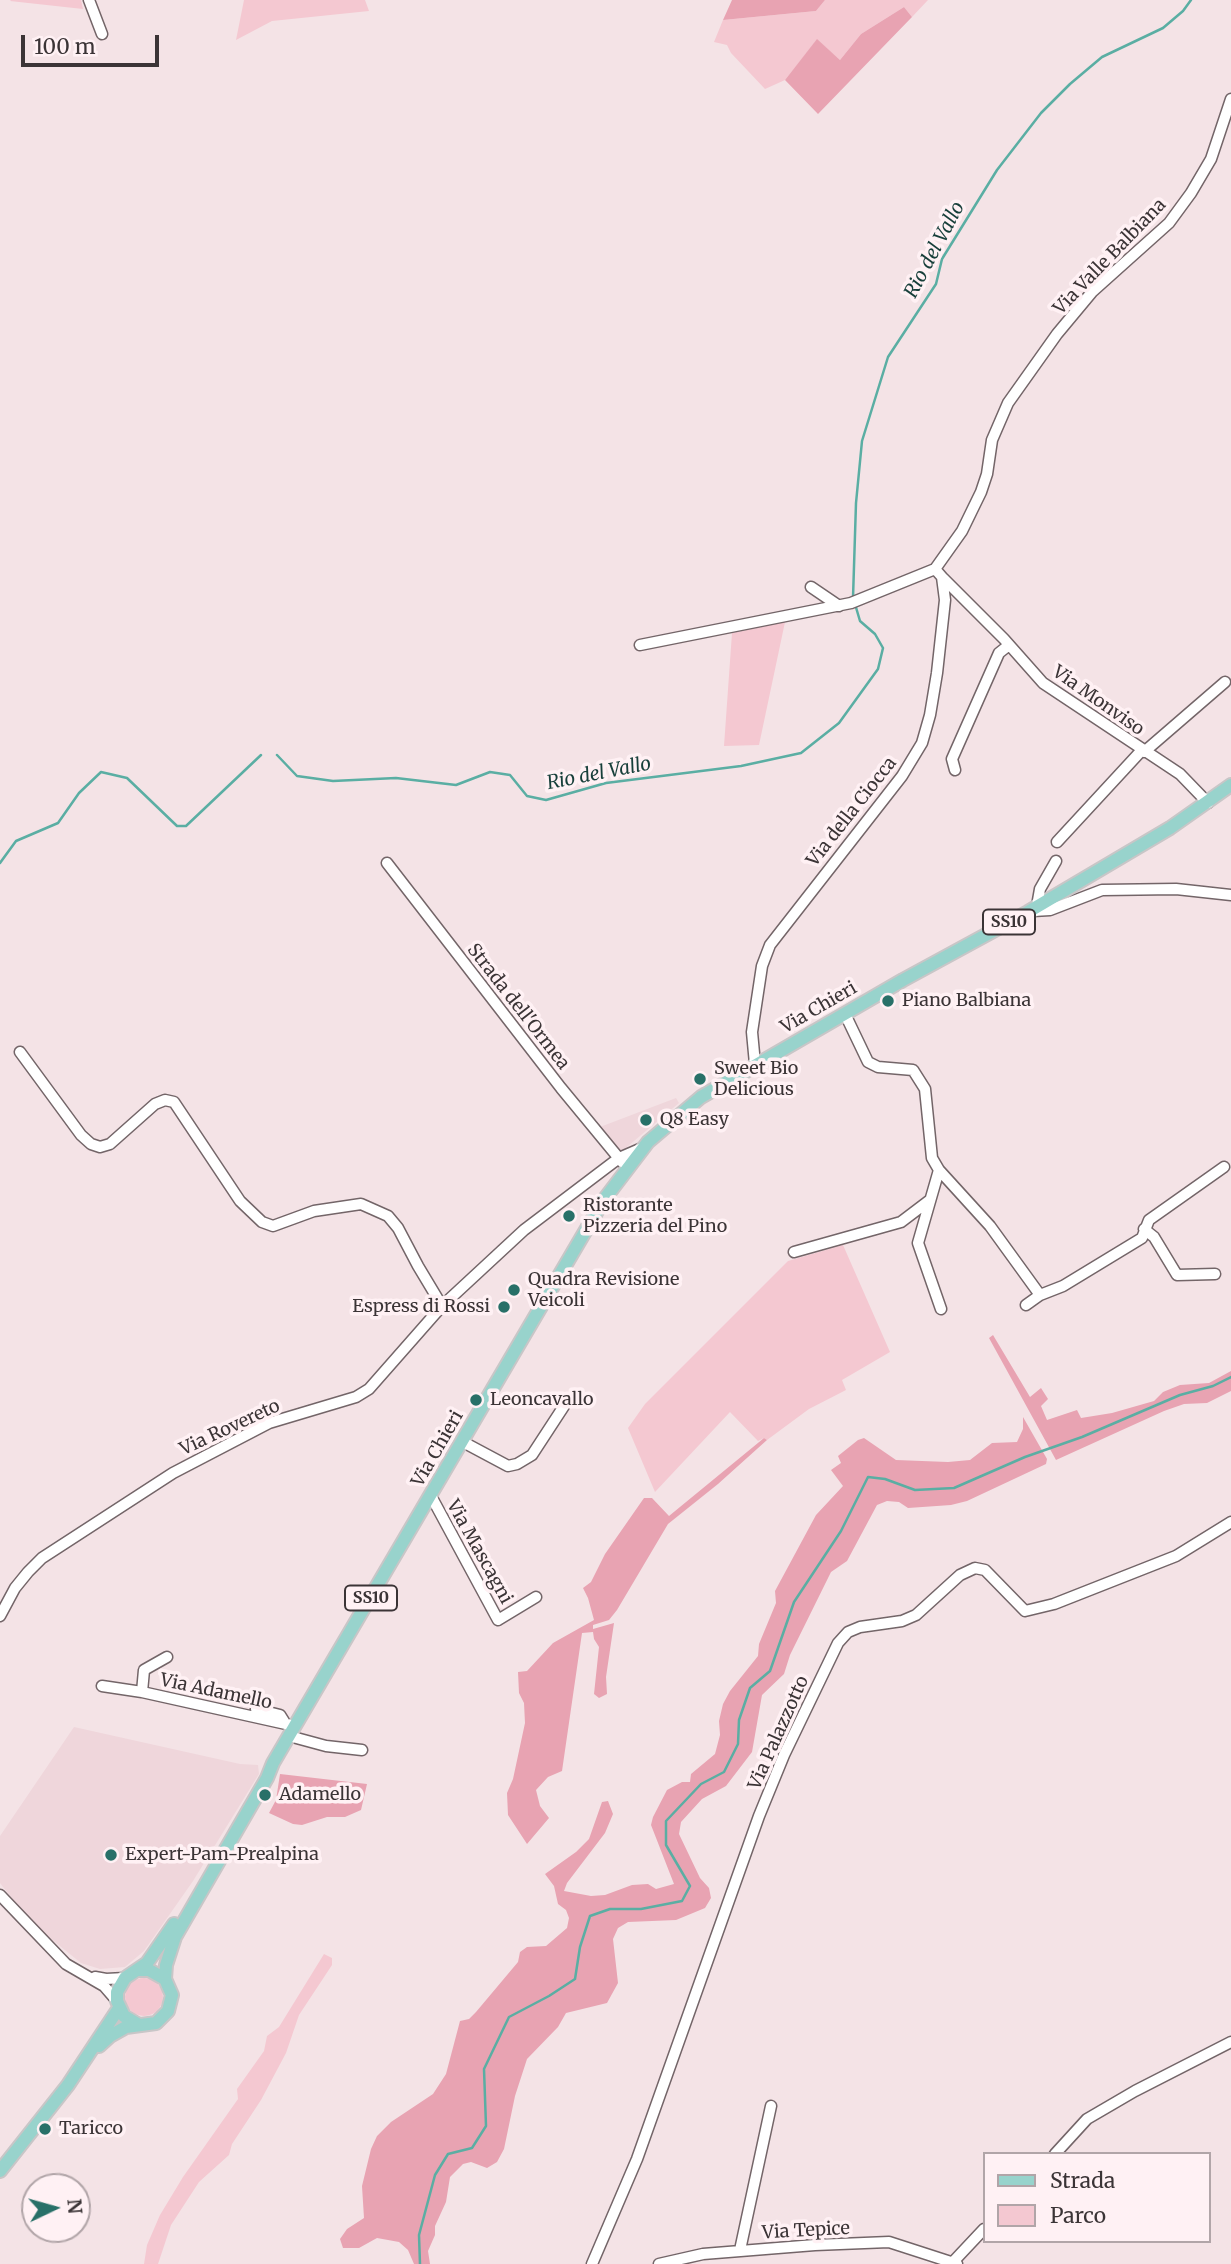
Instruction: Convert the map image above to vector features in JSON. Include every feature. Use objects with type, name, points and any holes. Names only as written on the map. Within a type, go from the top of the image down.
[{"type":"main road","name":"Via Chieri","points":[[86,2058],[110,2036],[126,2027],[156,2023],[168,2011],[172,1995],[165,1979],[166,1965],[175,1937],[267,1778],[290,1728],[463,1442],[623,1163],[701,1097],[1170,828],[1231,785]]},
{"type":"main road","name":"Via Chieri","points":[[125,1978],[139,1970],[162,1944],[263,1774],[276,1759]]},
{"type":"main road","points":[[139,1970],[158,1973],[165,1979]]},
{"type":"main road","points":[[0,2171],[86,2058],[118,2004],[120,1984],[125,1978]]},
{"type":"main road","points":[[118,2004],[124,2016],[139,2025]]},
{"type":"street","points":[[89,0],[102,34]]},
{"type":"street","name":"Via Valle Balbiana","points":[[939,573],[981,492],[987,474],[992,440],[1009,403],[1057,334],[1092,292],[1168,223],[1191,193],[1211,159],[1231,99]]},
{"type":"street","points":[[640,645],[839,606],[939,573]]},
{"type":"street","name":"Via Monviso","points":[[939,573],[1043,684],[1180,774],[1208,803]]},
{"type":"street","name":"Via della Ciocca","points":[[755,1064],[751,1040],[762,965],[770,945],[902,776],[922,743],[937,673],[945,600],[939,573]]},
{"type":"street","points":[[810,587],[839,606]]},
{"type":"street","points":[[955,770],[952,759],[999,653],[1009,645]]},
{"type":"street","name":"Via Monviso","points":[[1057,842],[1130,760],[1225,682]]},
{"type":"street","points":[[1056,861],[1032,909],[1051,910],[1102,890],[1176,889],[1231,895]]},
{"type":"street","name":"Strada dell'Ormea","points":[[387,863],[561,1088],[623,1163]]},
{"type":"street","points":[[845,1014],[868,1062],[878,1067],[913,1070],[925,1089],[933,1158],[939,1170],[990,1226],[1040,1295]]},
{"type":"street","points":[[20,1052],[81,1135],[91,1144],[100,1147],[110,1144],[155,1104],[165,1100],[174,1102],[240,1201],[262,1223],[273,1226],[314,1211],[360,1204],[388,1216],[398,1228],[442,1306]]},
{"type":"street","name":"Via Rovereto","points":[[0,1616],[15,1588],[42,1559],[163,1479],[217,1448],[269,1423],[356,1397],[369,1389],[442,1306],[524,1230],[623,1163]]},
{"type":"street","points":[[1026,1306],[1040,1295],[1063,1286],[1142,1238],[1149,1220],[1224,1167]]},
{"type":"street","points":[[939,1170],[918,1243],[941,1309]]},
{"type":"street","points":[[794,1252],[901,1222],[930,1200]]},
{"type":"street","points":[[1144,1229],[1154,1237],[1177,1275],[1215,1274]]},
{"type":"street","points":[[463,1442],[508,1466],[517,1464],[532,1455],[565,1406]]},
{"type":"street","name":"Via Mascagni","points":[[431,1496],[498,1620],[536,1597]]},
{"type":"street","name":"Via Palazzotto","points":[[592,2264],[637,2159],[759,1816],[784,1755],[838,1643],[848,1632],[902,1621],[916,1615],[960,1575],[975,1568],[985,1570],[1025,1611],[1054,1604],[1176,1556],[1231,1522]]},
{"type":"street","name":"Via Adamello","points":[[142,1692],[144,1670],[167,1657]]},
{"type":"street","name":"Via Adamello","points":[[102,1686],[142,1692],[290,1728]]},
{"type":"street","name":"Via Adamello","points":[[256,1709],[280,1715],[290,1728]]},
{"type":"street","points":[[290,1728],[326,1746],[362,1750]]},
{"type":"street","points":[[0,1895],[66,1964],[104,1986],[118,2004]]},
{"type":"street","points":[[88,1975],[106,1979],[125,1978]]},
{"type":"street","points":[[1057,2152],[1087,2119],[1231,2042]]},
{"type":"street","points":[[740,2250],[771,2106]]},
{"type":"street","name":"Via Tepice","points":[[659,2264],[703,2254],[740,2250],[889,2242],[955,2263],[982,2231]]},
{"type":"shaded area","points":[[732,0],[825,0],[816,11],[723,20]]},
{"type":"shaded area","points":[[904,7],[912,17],[818,114],[785,80],[817,39],[840,60],[861,34]]},
{"type":"shaded area","points":[[676,1098],[679,1103],[621,1152],[600,1127]]},
{"type":"shaded area","points":[[993,1335],[1030,1397],[1041,1388],[1048,1399],[1041,1406],[1047,1420],[1077,1410],[1081,1418],[1112,1413],[1154,1401],[1163,1392],[1180,1385],[1209,1383],[1231,1371],[1231,1391],[1207,1403],[1184,1404],[1164,1411],[1056,1460],[989,1338]]},
{"type":"shaded area","points":[[1023,1417],[1047,1459],[1046,1464],[967,1501],[951,1505],[908,1508],[899,1502],[887,1501],[877,1505],[847,1561],[831,1572],[790,1655],[784,1674],[762,1695],[752,1752],[726,1786],[702,1799],[681,1822],[679,1834],[700,1878],[709,1888],[711,1898],[705,1908],[676,1920],[628,1922],[618,1928],[613,1939],[618,1983],[607,2003],[566,2013],[558,2027],[527,2059],[515,2096],[504,2149],[497,2162],[487,2168],[471,2162],[463,2164],[450,2177],[446,2202],[428,2251],[430,2264],[414,2264],[408,2250],[399,2242],[377,2238],[359,2248],[343,2248],[340,2239],[347,2229],[364,2218],[362,2186],[377,2136],[391,2122],[433,2094],[446,2074],[460,2021],[469,2019],[476,2012],[518,1962],[520,1952],[527,1947],[546,1946],[567,1928],[569,1918],[566,1910],[558,1904],[554,1886],[545,1874],[589,1839],[602,1802],[608,1801],[613,1814],[605,1833],[567,1883],[564,1891],[591,1896],[605,1895],[632,1885],[648,1884],[656,1889],[674,1884],[651,1825],[653,1817],[667,1790],[682,1782],[690,1782],[691,1774],[715,1754],[723,1704],[758,1656],[759,1644],[776,1603],[775,1591],[816,1515],[843,1486],[831,1470],[841,1463],[838,1456],[864,1438],[896,1460],[970,1460],[992,1443],[1017,1442],[1023,1429]]},
{"type":"shaded area","points":[[764,1438],[767,1440],[668,1524],[617,1610],[609,1620],[593,1625],[593,1629],[614,1623],[606,1677],[607,1694],[599,1698],[594,1694],[599,1647],[593,1632],[582,1633],[562,1771],[548,1777],[536,1790],[540,1806],[549,1818],[527,1844],[508,1815],[507,1793],[513,1779],[525,1723],[518,1672],[527,1671],[553,1643],[594,1620],[583,1588],[591,1582],[605,1554],[644,1498],[652,1498],[669,1516]]},
{"type":"shaded area","points":[[74,1727],[240,1764],[258,1765],[259,1774],[193,1881],[144,1951],[125,1967],[100,1969],[81,1963],[30,1922],[0,1883],[0,1836]]},
{"type":"shaded area","points":[[280,1774],[367,1784],[361,1810],[345,1817],[327,1817],[302,1825],[293,1824],[269,1813],[276,1800]]},
{"type":"green space","points":[[11,0],[81,0],[83,9],[10,1]]},
{"type":"green space","points":[[244,0],[365,0],[369,11],[272,21],[236,40]]},
{"type":"green space","points":[[825,0],[928,0],[912,17],[904,7],[861,34],[840,60],[817,40],[785,80],[765,89],[731,53],[727,45],[714,42],[723,20],[816,11]]},
{"type":"green space","points":[[785,622],[759,745],[724,746],[732,633]]},
{"type":"green space","points":[[843,1245],[890,1352],[842,1380],[846,1390],[809,1409],[767,1440],[764,1438],[758,1441],[730,1412],[655,1492],[628,1428],[645,1404],[788,1261]]},
{"type":"green space","points":[[324,1954],[332,1958],[332,1965],[299,2015],[286,2053],[261,2100],[232,2144],[229,2155],[199,2182],[171,2225],[158,2264],[144,2264],[147,2245],[160,2215],[183,2177],[238,2099],[237,2089],[264,2051],[267,2036],[279,2027]]},
{"type":"green space","points":[[144,1978],[158,1983],[163,1997],[158,2011],[144,2016],[130,2011],[125,1997],[130,1983]]},
{"type":"waterway","name":"Rio del Vallo","points":[[853,598],[856,503],[862,441],[888,357],[936,284],[942,259],[997,170],[1041,113],[1102,57],[1163,28],[1183,11],[1191,0]]},
{"type":"waterway","name":"Rio del Vallo","points":[[277,755],[297,776],[333,781],[396,778],[456,785],[490,772],[510,775],[527,796],[546,800],[606,783],[741,766],[801,753],[839,723],[878,669],[883,648],[875,634],[860,621],[855,604]]},
{"type":"waterway","name":"Rio del Vallo","points":[[0,863],[16,841],[58,823],[79,793],[101,772],[127,778],[177,826],[186,826],[261,755]]},
{"type":"waterway","points":[[420,2264],[419,2235],[435,2175],[448,2154],[472,2148],[486,2126],[484,2069],[509,2017],[575,1979],[580,1947],[590,1916],[610,1909],[641,1909],[682,1901],[690,1886],[666,1845],[666,1821],[701,1784],[724,1772],[738,1744],[739,1720],[750,1688],[770,1671],[794,1602],[841,1531],[868,1477],[885,1479],[915,1490],[954,1488],[1025,1457],[1231,1377]]},
{"type":"place","name":"Piano Balbiana","points":[[888,1001]]},
{"type":"place","name":"Sweet Bio Delicious","points":[[700,1079]]},
{"type":"place","name":"Q8 Easy","points":[[646,1120]]},
{"type":"place","name":"Ristorante Pizzeria del Pino","points":[[569,1216]]},
{"type":"place","name":"Quadra Revisione Veicoli","points":[[514,1290]]},
{"type":"place","name":"Espress di Rossi","points":[[504,1307]]},
{"type":"place","name":"Leoncavallo","points":[[476,1400]]},
{"type":"place","name":"Adamello","points":[[265,1795]]},
{"type":"place","name":"Expert-Pam-Prealpina","points":[[111,1855]]},
{"type":"place","name":"Taricco","points":[[45,2129]]}]
